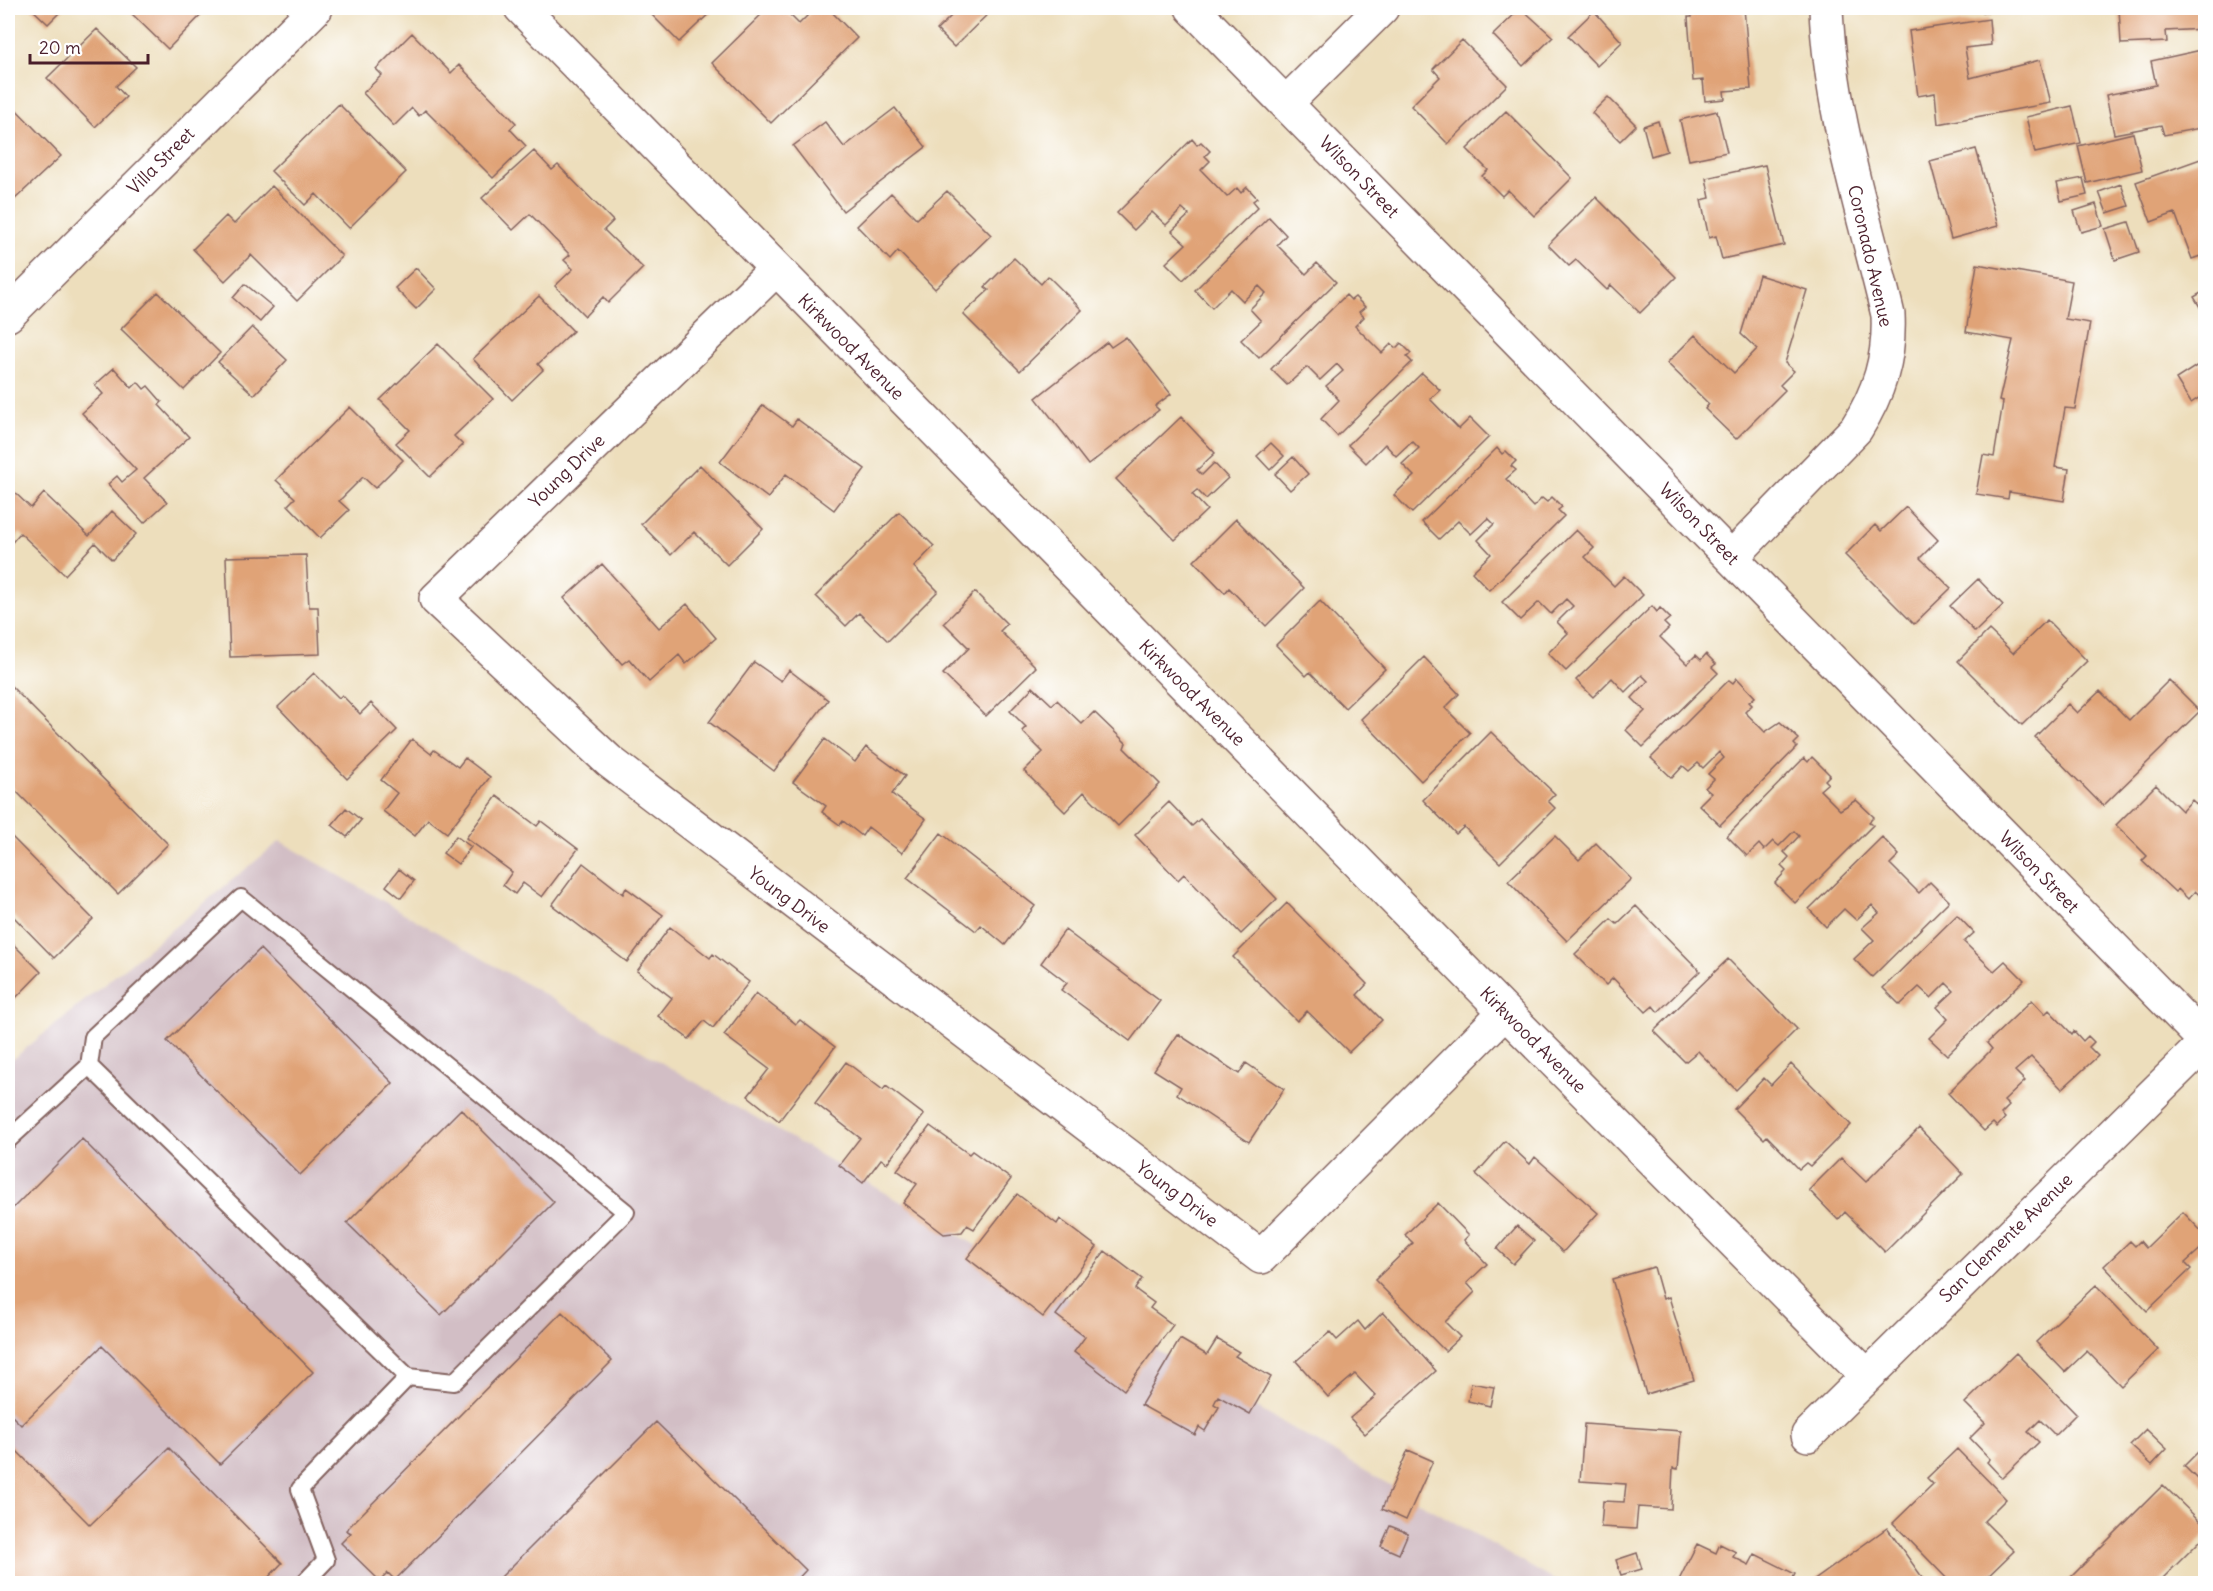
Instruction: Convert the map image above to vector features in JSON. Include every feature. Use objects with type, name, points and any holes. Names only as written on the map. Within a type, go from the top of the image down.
[{"type":"street","name":"Villa Street","points":[[8,315],[316,8]]},
{"type":"street","name":"Kirkwood Avenue","points":[[521,8],[775,270],[1505,1012],[1866,1375]]},
{"type":"street","name":"Wilson Street","points":[[1192,8],[2205,1042]]},
{"type":"street","points":[[1286,103],[1382,8]]},
{"type":"street","name":"Coronado Avenue","points":[[1732,557],[1856,429],[1870,408],[1885,364],[1889,339],[1888,315],[1845,150],[1833,82],[1826,8]]},
{"type":"street","name":"Young Drive","points":[[775,270],[436,599],[609,762],[1261,1257],[1505,1012]]},
{"type":"street","name":"San Clemente Avenue","points":[[1808,1435],[1866,1375],[2205,1042]]},
{"type":"lane","points":[[8,1140],[89,1066],[93,1037],[241,898],[626,1212],[454,1382],[408,1377],[89,1066]]},
{"type":"lane","points":[[303,1584],[326,1560],[300,1489],[408,1377]]},
{"type":"shaded area","points":[[280,841],[1559,1583],[8,1584],[8,1063]]},
{"type":"building","points":[[31,8],[64,8],[48,24]]},
{"type":"building","points":[[132,8],[208,8],[168,49],[129,11]]},
{"type":"building","points":[[645,8],[715,8],[679,42]]},
{"type":"building","points":[[768,8],[783,8],[799,24],[815,8],[828,8],[857,38],[771,123],[712,63]]},
{"type":"building","points":[[952,8],[994,8],[954,47],[937,30],[956,11]]},
{"type":"building","points":[[1521,8],[1553,37],[1523,66],[1493,35]]},
{"type":"building","points":[[1691,8],[1744,8],[1751,89],[1724,91],[1725,99],[1705,101],[1703,80],[1693,81],[1688,17],[1692,17]]},
{"type":"building","points":[[1982,8],[2023,8],[2023,11],[1982,12]]},
{"type":"building","points":[[2119,8],[2203,8],[2204,29],[2166,31],[2167,42],[2121,44]]},
{"type":"building","points":[[1594,11],[1622,42],[1597,66],[1568,36]]},
{"type":"building","points":[[1989,19],[1991,45],[1965,48],[1970,78],[2040,60],[2051,103],[1938,124],[1935,93],[1918,96],[1909,31]]},
{"type":"building","points":[[97,29],[136,67],[116,86],[126,97],[95,127],[47,78]]},
{"type":"building","points":[[412,33],[451,73],[459,65],[516,123],[510,129],[526,146],[493,178],[425,110],[419,116],[412,108],[394,126],[363,93],[382,75],[376,69]]},
{"type":"building","points":[[1462,40],[1507,85],[1448,144],[1411,106],[1440,77],[1433,69]]},
{"type":"building","points":[[2206,49],[2206,127],[2164,135],[2161,125],[2114,134],[2106,95],[2156,85],[2151,61]]},
{"type":"building","points":[[1608,97],[1636,125],[1620,141],[1592,113]]},
{"type":"building","points":[[8,101],[61,156],[15,199],[8,192]]},
{"type":"building","points":[[339,104],[406,172],[349,228],[316,194],[305,205],[271,171]]},
{"type":"building","points":[[2072,106],[2081,143],[2035,153],[2026,117]]},
{"type":"building","points":[[895,108],[926,147],[843,211],[793,146],[825,122],[844,147]]},
{"type":"building","points":[[1506,111],[1572,178],[1534,216],[1508,190],[1502,196],[1482,176],[1488,170],[1467,149]]},
{"type":"building","points":[[1717,111],[1727,152],[1689,160],[1680,120]]},
{"type":"building","points":[[1658,121],[1667,151],[1651,156],[1643,126]]},
{"type":"building","points":[[2133,133],[2142,170],[2087,183],[2078,146]]},
{"type":"building","points":[[1192,139],[1197,145],[1201,142],[1210,151],[1205,156],[1210,161],[1201,170],[1227,197],[1237,188],[1241,193],[1247,187],[1257,198],[1253,201],[1258,207],[1183,280],[1166,263],[1186,244],[1172,231],[1189,215],[1182,209],[1166,225],[1152,212],[1134,230],[1117,213]]},
{"type":"building","points":[[1976,149],[1998,226],[1951,239],[1930,161]]},
{"type":"building","points":[[534,151],[552,170],[558,165],[613,221],[604,230],[643,268],[608,303],[603,297],[585,316],[555,286],[573,269],[564,260],[570,255],[530,214],[513,230],[482,198]]},
{"type":"building","points":[[2206,157],[2206,254],[2192,259],[2175,213],[2151,222],[2136,182]]},
{"type":"building","points":[[1765,165],[1784,245],[1722,259],[1716,236],[1709,238],[1701,200],[1710,198],[1706,178]]},
{"type":"building","points":[[2083,178],[2087,195],[2061,201],[2057,183]]},
{"type":"building","points":[[2121,184],[2129,206],[2107,213],[2099,192]]},
{"type":"building","points":[[272,186],[342,256],[297,301],[251,255],[225,281],[193,249],[226,216],[234,224]]},
{"type":"building","points":[[947,191],[991,235],[935,289],[898,251],[890,260],[857,226],[891,193],[917,219]]},
{"type":"building","points":[[1596,197],[1676,277],[1640,313],[1611,285],[1607,290],[1576,260],[1569,266],[1548,245]]},
{"type":"building","points":[[2096,204],[2103,226],[2081,232],[2074,211]]},
{"type":"building","points":[[1269,217],[1286,235],[1277,245],[1306,274],[1317,263],[1336,282],[1259,358],[1241,340],[1261,321],[1250,309],[1266,293],[1259,286],[1243,301],[1231,289],[1212,308],[1195,290]]},
{"type":"building","points":[[2129,222],[2139,252],[2115,260],[2105,229]]},
{"type":"building","points":[[1014,258],[1041,284],[1048,276],[1082,310],[1020,371],[963,314],[989,290],[985,287]]},
{"type":"building","points":[[1977,264],[2072,281],[2065,319],[2090,323],[2075,409],[2065,408],[2055,467],[2069,469],[2064,501],[2009,492],[2008,499],[1976,494],[1983,455],[1994,457],[2003,402],[1999,401],[2013,340],[1966,332]]},
{"type":"building","points":[[416,268],[436,289],[416,309],[395,288]]},
{"type":"building","points":[[1759,275],[1807,290],[1785,363],[1794,371],[1780,385],[1785,390],[1736,439],[1705,409],[1709,404],[1667,363],[1695,335],[1734,373],[1757,349],[1741,334]]},
{"type":"building","points":[[245,284],[273,307],[260,322],[233,298]]},
{"type":"building","points":[[2206,290],[2206,317],[2194,297]]},
{"type":"building","points":[[158,292],[220,353],[184,390],[121,329]]},
{"type":"building","points":[[1346,295],[1351,300],[1355,297],[1365,307],[1359,312],[1364,317],[1355,326],[1382,353],[1391,344],[1396,348],[1401,343],[1411,353],[1407,357],[1412,362],[1337,436],[1321,419],[1339,400],[1326,386],[1343,371],[1337,364],[1320,380],[1307,367],[1287,385],[1271,369]]},
{"type":"building","points":[[539,296],[573,331],[538,364],[543,370],[512,400],[473,359]]},
{"type":"building","points":[[252,327],[287,360],[254,395],[218,362]]},
{"type":"building","points":[[1126,337],[1171,394],[1155,406],[1159,410],[1088,465],[1036,398],[1107,342],[1111,347]]},
{"type":"building","points":[[438,344],[493,399],[454,436],[463,445],[430,477],[396,443],[410,430],[380,400]]},
{"type":"building","points":[[2201,363],[2206,370],[2206,393],[2191,403],[2176,379]]},
{"type":"building","points":[[114,368],[132,388],[138,382],[144,389],[148,386],[162,402],[159,405],[189,437],[144,478],[167,502],[144,523],[108,484],[117,476],[122,482],[136,470],[82,413],[103,394],[95,385]]},
{"type":"building","points":[[1422,373],[1440,390],[1430,399],[1459,429],[1470,418],[1489,437],[1412,513],[1394,495],[1414,476],[1402,464],[1419,448],[1412,441],[1396,456],[1385,444],[1366,463],[1348,445]]},
{"type":"building","points":[[763,405],[792,426],[797,419],[865,469],[834,510],[786,474],[768,498],[720,462]]},
{"type":"building","points":[[350,407],[403,460],[375,488],[363,477],[339,501],[349,510],[320,538],[288,505],[295,498],[276,480]]},
{"type":"building","points":[[1181,417],[1215,453],[1197,470],[1202,475],[1214,463],[1228,478],[1206,499],[1197,490],[1192,494],[1207,510],[1175,540],[1116,479]]},
{"type":"building","points":[[1271,443],[1284,456],[1270,470],[1257,456]]},
{"type":"building","points":[[1497,448],[1502,454],[1506,451],[1516,461],[1511,466],[1516,470],[1506,479],[1533,507],[1542,498],[1547,502],[1552,497],[1562,507],[1558,510],[1564,516],[1489,590],[1472,572],[1491,554],[1478,540],[1494,524],[1488,518],[1471,534],[1458,521],[1439,539],[1422,522]]},
{"type":"building","points":[[1293,457],[1308,474],[1290,490],[1275,474]]},
{"type":"building","points":[[700,465],[763,529],[727,565],[694,532],[671,555],[641,524]]},
{"type":"building","points":[[8,486],[31,508],[44,493],[89,536],[112,511],[136,534],[112,560],[95,543],[65,575],[20,533],[8,547]]},
{"type":"building","points":[[1906,507],[1938,540],[1920,558],[1951,588],[1914,624],[1845,555],[1875,525],[1881,531]]},
{"type":"building","points":[[899,512],[934,546],[914,567],[938,591],[888,641],[859,613],[846,626],[816,596]]},
{"type":"building","points":[[1236,519],[1304,588],[1266,626],[1229,588],[1225,593],[1194,561]]},
{"type":"building","points":[[1576,530],[1594,548],[1585,557],[1614,586],[1624,576],[1643,595],[1566,671],[1548,653],[1568,633],[1557,622],[1573,606],[1566,599],[1551,614],[1539,602],[1520,620],[1502,602]]},
{"type":"building","points":[[306,555],[309,607],[318,607],[320,654],[230,657],[226,557]]},
{"type":"building","points":[[602,564],[659,628],[687,604],[716,638],[686,664],[679,655],[649,682],[629,659],[622,664],[564,598]]},
{"type":"building","points":[[1978,579],[2003,605],[1975,632],[1950,606]]},
{"type":"building","points":[[975,592],[1007,624],[1000,631],[1036,667],[986,716],[943,674],[969,648],[944,623]]},
{"type":"building","points":[[1320,601],[1385,669],[1345,708],[1310,672],[1306,676],[1276,645]]},
{"type":"building","points":[[1652,606],[1657,612],[1660,608],[1670,618],[1664,623],[1669,628],[1660,637],[1687,664],[1696,655],[1701,660],[1706,654],[1716,664],[1712,667],[1718,673],[1643,747],[1626,730],[1645,711],[1632,698],[1648,681],[1642,675],[1625,692],[1612,678],[1593,697],[1576,680]]},
{"type":"building","points":[[2047,620],[2087,661],[2022,725],[1958,661],[1989,630],[2013,653]]},
{"type":"building","points":[[1424,657],[1459,694],[1445,708],[1470,733],[1421,781],[1361,719]]},
{"type":"building","points":[[754,662],[781,681],[789,670],[828,700],[774,771],[709,722]]},
{"type":"building","points":[[314,673],[339,698],[342,695],[360,714],[371,703],[397,730],[347,779],[278,707]]},
{"type":"building","points":[[1737,678],[1755,697],[1749,702],[1752,705],[1745,712],[1765,732],[1780,722],[1799,739],[1794,744],[1797,747],[1720,825],[1699,805],[1711,793],[1705,788],[1714,779],[1708,774],[1724,758],[1719,752],[1703,768],[1698,763],[1689,771],[1683,766],[1672,778],[1651,758],[1729,680],[1733,683]]},
{"type":"building","points":[[2169,680],[2200,711],[2103,806],[2035,737],[2068,704],[2077,713],[2100,691],[2129,720]]},
{"type":"building","points":[[8,683],[168,844],[118,894],[8,783]]},
{"type":"building","points":[[1033,687],[1052,705],[1057,700],[1082,724],[1094,712],[1126,743],[1124,748],[1160,784],[1118,826],[1084,792],[1065,812],[1024,771],[1043,752],[1022,731],[1026,727],[1010,711]]},
{"type":"building","points":[[1491,732],[1555,794],[1548,801],[1555,808],[1500,863],[1464,827],[1456,834],[1423,800]]},
{"type":"building","points":[[412,739],[431,754],[434,750],[458,767],[465,758],[490,777],[447,833],[428,819],[415,836],[383,811],[397,793],[381,780]]},
{"type":"building","points":[[825,739],[855,762],[866,747],[905,776],[892,794],[926,819],[902,853],[868,827],[862,836],[843,821],[840,825],[822,812],[826,806],[793,782]]},
{"type":"building","points":[[1812,757],[1830,775],[1825,780],[1828,783],[1820,790],[1840,810],[1856,800],[1874,817],[1869,822],[1873,825],[1795,903],[1775,883],[1786,871],[1781,866],[1789,857],[1784,852],[1799,836],[1794,831],[1779,846],[1773,841],[1764,850],[1759,844],[1747,856],[1727,836],[1804,758],[1808,762]]},
{"type":"building","points":[[2156,785],[2182,811],[2192,800],[2206,813],[2206,901],[2195,891],[2188,899],[2178,889],[2175,892],[2142,861],[2147,856],[2116,825]]},
{"type":"building","points":[[497,796],[537,826],[541,821],[578,849],[542,897],[523,883],[515,894],[503,885],[512,872],[466,838]]},
{"type":"building","points":[[1169,802],[1192,826],[1200,819],[1277,899],[1241,934],[1184,874],[1178,880],[1135,835]]},
{"type":"building","points":[[346,808],[361,820],[347,837],[332,825]]},
{"type":"building","points":[[8,833],[93,919],[54,958],[8,911]]},
{"type":"building","points":[[941,833],[1035,906],[1005,945],[981,925],[976,931],[907,878]]},
{"type":"building","points":[[456,836],[471,847],[458,864],[443,853]]},
{"type":"building","points":[[1555,836],[1579,860],[1596,843],[1631,879],[1567,941],[1508,881]]},
{"type":"building","points":[[1882,837],[1899,855],[1890,864],[1919,893],[1930,882],[1949,901],[1872,977],[1854,959],[1874,940],[1862,928],[1879,913],[1872,905],[1856,920],[1844,909],[1826,927],[1809,909]]},
{"type":"building","points":[[583,863],[623,894],[626,888],[663,915],[627,962],[552,905]]},
{"type":"building","points":[[399,869],[414,881],[401,898],[386,886]]},
{"type":"building","points":[[1287,903],[1367,984],[1357,995],[1382,1020],[1349,1052],[1307,1011],[1297,1021],[1233,957]]},
{"type":"building","points":[[1636,906],[1700,971],[1658,1012],[1653,1006],[1646,1012],[1613,978],[1606,985],[1575,954],[1611,919],[1617,924]]},
{"type":"building","points":[[1957,915],[1974,933],[1964,942],[1994,971],[2005,961],[2024,980],[1947,1055],[1929,1038],[1948,1019],[1937,1007],[1954,991],[1946,983],[1931,998],[1919,987],[1900,1005],[1883,988]]},
{"type":"building","points":[[670,927],[710,958],[713,954],[749,982],[713,1028],[704,1021],[689,1039],[658,1016],[672,998],[637,971]]},
{"type":"building","points":[[1065,930],[1160,1001],[1130,1041],[1061,990],[1067,983],[1041,963]]},
{"type":"building","points":[[8,939],[41,972],[8,1006]]},
{"type":"building","points":[[260,949],[393,1083],[300,1175],[167,1041]]},
{"type":"building","points":[[1728,959],[1797,1029],[1736,1090],[1698,1051],[1685,1062],[1654,1031]]},
{"type":"building","points":[[756,993],[796,1024],[800,1020],[835,1047],[779,1121],[748,1096],[769,1069],[724,1035]]},
{"type":"building","points":[[2032,1000],[2045,1014],[2049,1010],[2072,1034],[2074,1031],[2083,1041],[2088,1036],[2094,1042],[2089,1047],[2098,1056],[2062,1089],[2031,1057],[2015,1071],[2025,1081],[2004,1101],[2009,1106],[2001,1114],[2005,1118],[1997,1127],[1993,1123],[1984,1131],[1948,1093],[1992,1049],[1987,1043]]},
{"type":"building","points":[[1178,1034],[1239,1074],[1246,1063],[1284,1089],[1249,1142],[1177,1094],[1181,1087],[1154,1070]]},
{"type":"building","points":[[846,1062],[883,1090],[886,1086],[924,1115],[887,1163],[881,1159],[863,1183],[839,1165],[860,1138],[815,1103]]},
{"type":"building","points":[[1791,1064],[1851,1125],[1810,1166],[1806,1163],[1799,1169],[1767,1136],[1764,1139],[1734,1109],[1764,1078],[1771,1085]]},
{"type":"building","points":[[461,1109],[554,1202],[441,1315],[347,1223]]},
{"type":"building","points":[[930,1126],[969,1154],[972,1151],[1011,1179],[974,1229],[967,1225],[962,1232],[944,1234],[903,1203],[917,1184],[897,1170]]},
{"type":"building","points":[[1919,1128],[1963,1174],[1885,1252],[1845,1212],[1838,1220],[1809,1190],[1841,1158],[1866,1182]]},
{"type":"building","points":[[82,1139],[313,1372],[220,1464],[102,1346],[21,1425],[8,1412],[8,1213]]},
{"type":"building","points":[[1505,1141],[1530,1164],[1535,1157],[1598,1213],[1563,1252],[1476,1174]]},
{"type":"building","points":[[1017,1194],[1057,1224],[1060,1219],[1097,1247],[1043,1317],[967,1258]]},
{"type":"building","points":[[1438,1203],[1469,1235],[1464,1240],[1487,1264],[1467,1283],[1475,1292],[1445,1322],[1460,1337],[1445,1351],[1375,1280],[1413,1243],[1405,1235]]},
{"type":"building","points":[[2183,1212],[2206,1236],[2206,1244],[2185,1263],[2191,1269],[2147,1311],[2104,1266],[2130,1241],[2135,1246],[2140,1241],[2146,1248]]},
{"type":"building","points":[[1517,1226],[1534,1241],[1513,1264],[1497,1249]]},
{"type":"building","points":[[1105,1251],[1142,1279],[1135,1289],[1154,1303],[1150,1308],[1173,1325],[1124,1390],[1074,1352],[1085,1337],[1056,1315]]},
{"type":"building","points":[[1654,1267],[1663,1299],[1669,1297],[1694,1380],[1646,1394],[1612,1279]]},
{"type":"building","points":[[2096,1285],[2158,1350],[2121,1386],[2087,1351],[2065,1372],[2036,1342]]},
{"type":"building","points":[[562,1312],[612,1361],[395,1580],[388,1573],[380,1581],[341,1543],[351,1533],[346,1530]]},
{"type":"building","points":[[1383,1312],[1436,1371],[1365,1434],[1350,1418],[1376,1396],[1355,1374],[1328,1397],[1296,1361],[1330,1332],[1337,1340],[1358,1321],[1365,1330]]},
{"type":"building","points":[[1180,1339],[1207,1355],[1217,1339],[1239,1352],[1235,1356],[1271,1377],[1250,1414],[1218,1396],[1214,1404],[1219,1407],[1205,1431],[1199,1427],[1195,1435],[1141,1405]]},
{"type":"building","points":[[2016,1353],[2076,1414],[2055,1435],[2040,1420],[2028,1432],[2039,1442],[2002,1478],[1987,1462],[1990,1459],[1970,1438],[1985,1423],[1965,1403]]},
{"type":"building","points":[[1471,1383],[1494,1387],[1490,1406],[1468,1401]]},
{"type":"building","points":[[656,1422],[806,1570],[793,1584],[494,1584]]},
{"type":"building","points":[[1584,1424],[1681,1431],[1678,1469],[1673,1468],[1671,1509],[1638,1507],[1636,1529],[1601,1527],[1603,1501],[1624,1502],[1626,1484],[1580,1481]]},
{"type":"building","points":[[2146,1429],[2167,1449],[2152,1465],[2130,1445]]},
{"type":"building","points":[[8,1442],[90,1525],[169,1448],[282,1563],[262,1584],[8,1584]]},
{"type":"building","points":[[2206,1444],[2206,1488],[2184,1466]]},
{"type":"building","points":[[1957,1449],[2006,1499],[1984,1521],[2014,1551],[1980,1584],[1952,1584],[1893,1523],[1933,1484],[1927,1478]]},
{"type":"building","points":[[1408,1450],[1433,1461],[1406,1520],[1382,1509]]},
{"type":"building","points":[[2163,1485],[2206,1527],[2206,1535],[2157,1584],[2064,1584]]},
{"type":"building","points":[[1390,1526],[1408,1533],[1399,1554],[1381,1546]]},
{"type":"building","points":[[1887,1528],[1927,1584],[1809,1584]]},
{"type":"building","points":[[1697,1544],[1716,1553],[1720,1544],[1736,1552],[1733,1557],[1749,1565],[1755,1554],[1795,1574],[1790,1584],[1677,1584]]},
{"type":"building","points":[[1637,1553],[1642,1569],[1621,1575],[1616,1560]]}]
